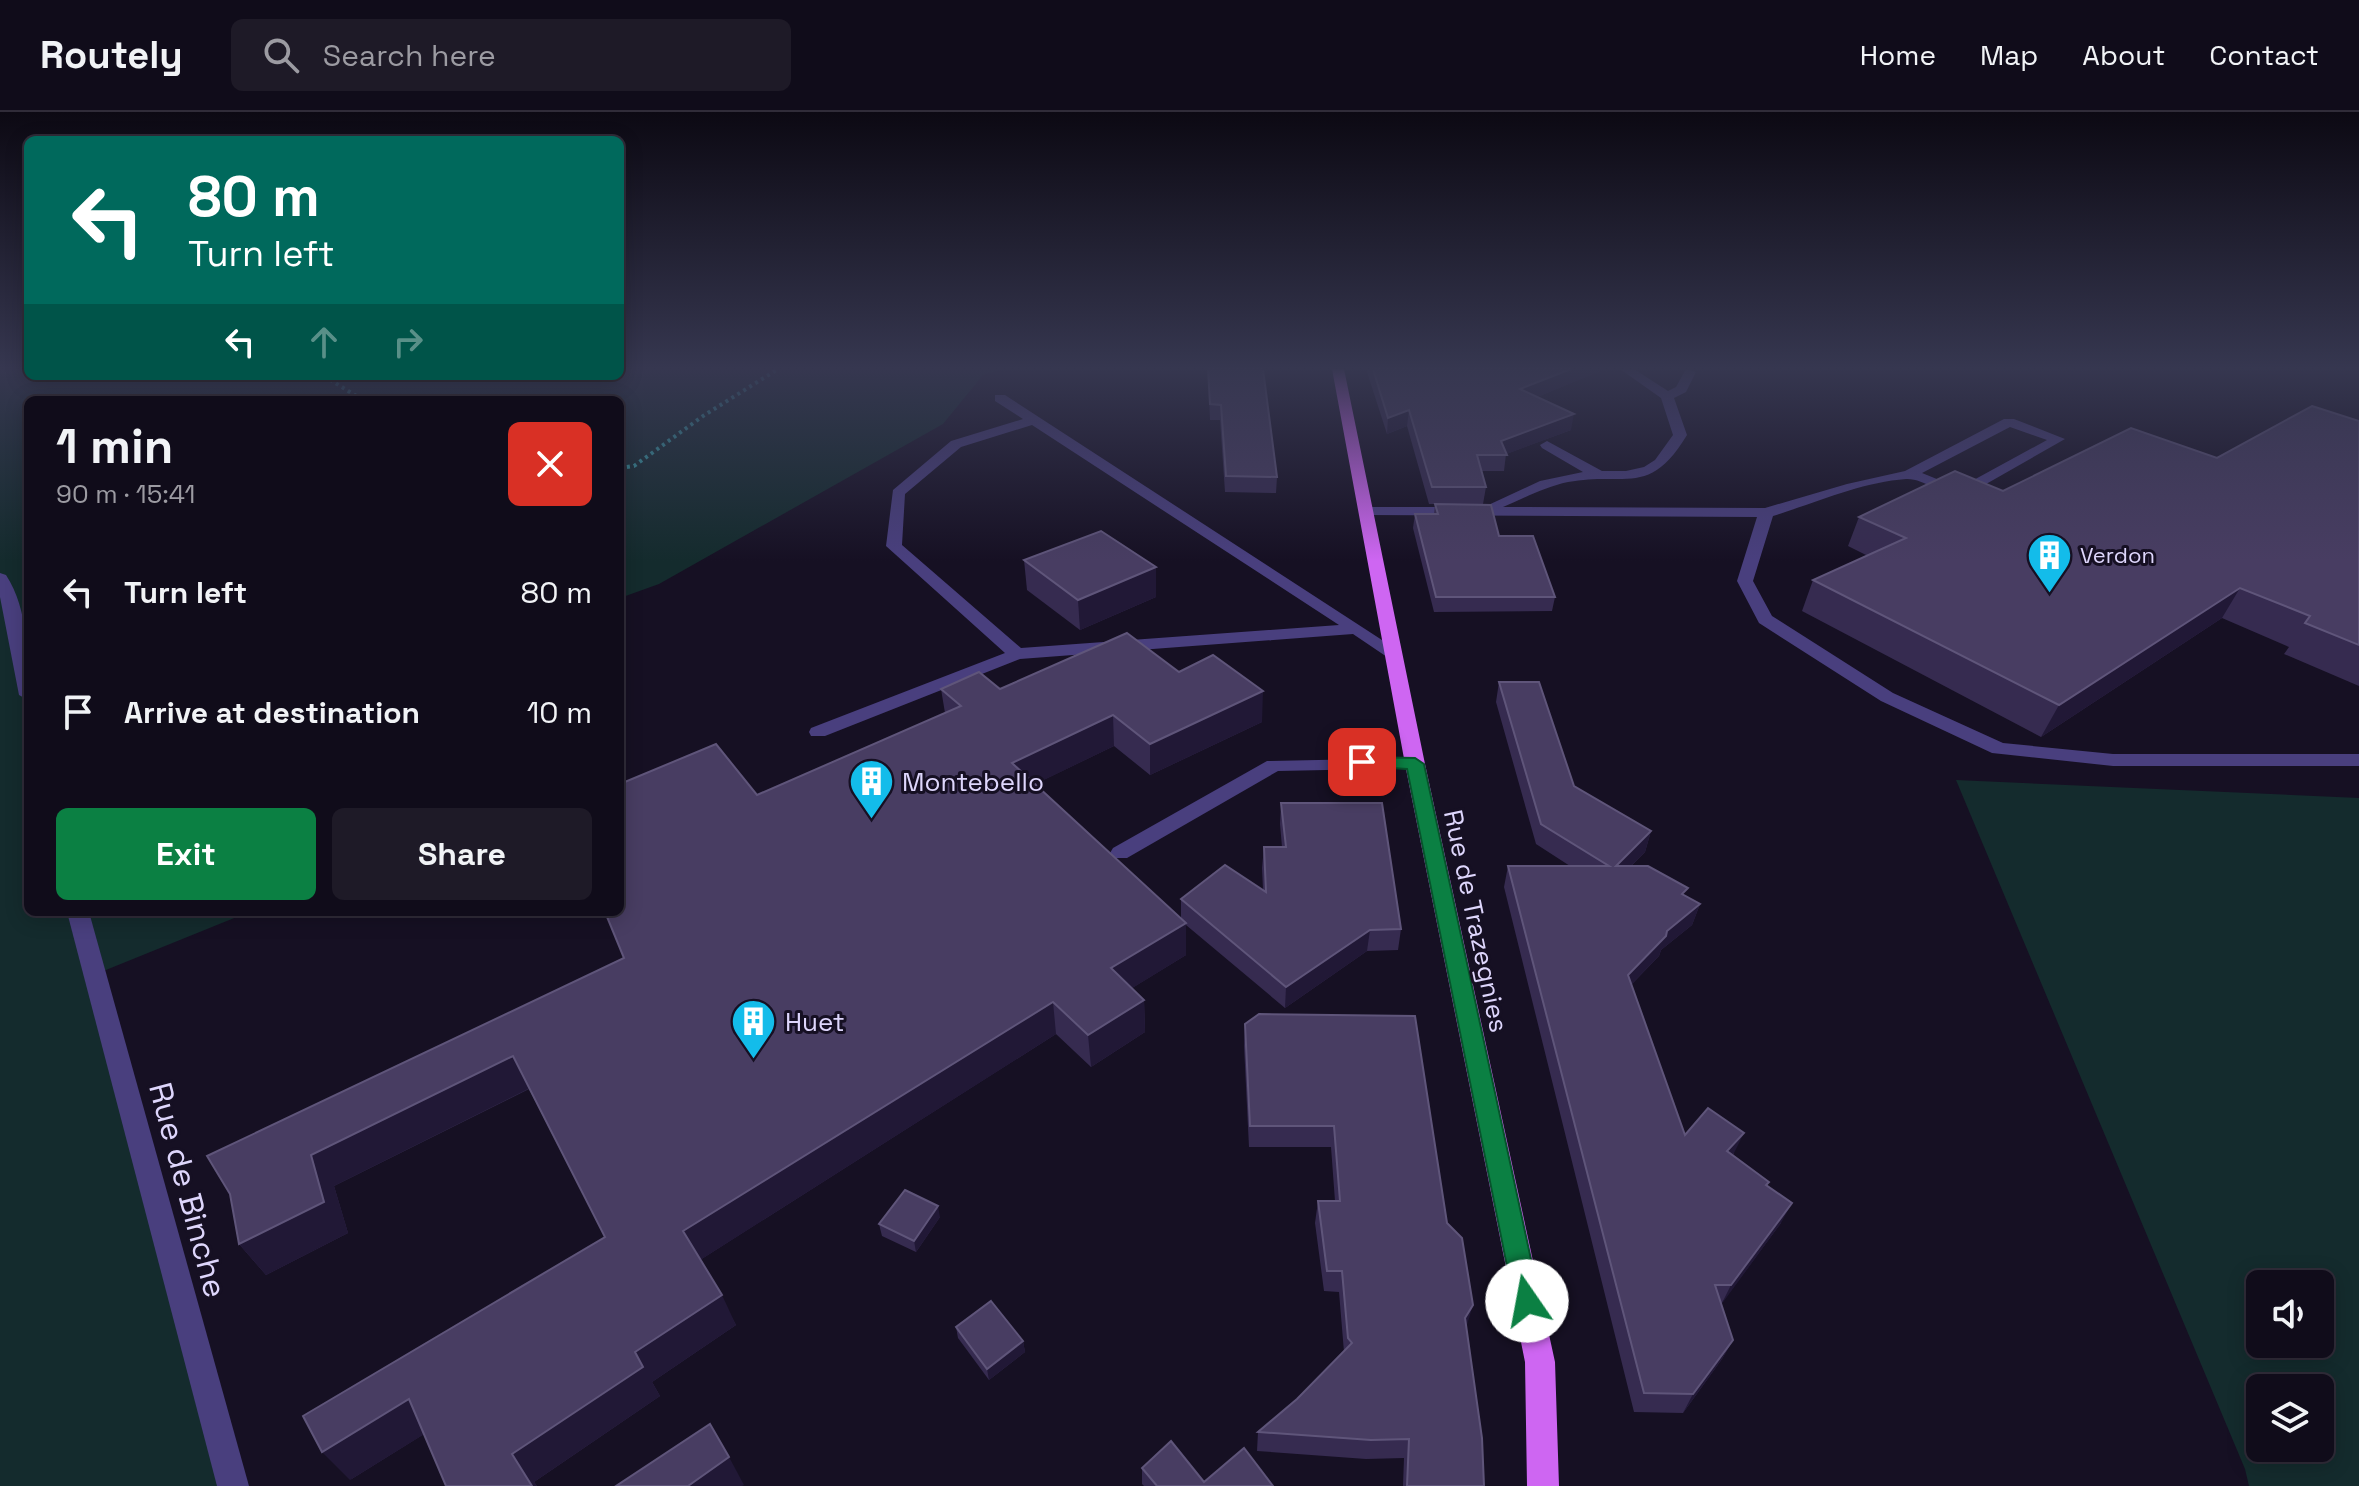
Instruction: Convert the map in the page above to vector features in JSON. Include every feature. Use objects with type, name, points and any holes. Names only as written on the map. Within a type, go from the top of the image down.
[{"type":"main road","name":"Rue de Trazegnies","points":[[1351,433],[1415,764],[1540,1362],[1543,1486]]},
{"type":"street","points":[[991,433],[956,444],[898,493],[894,546],[1017,654]]},
{"type":"street","points":[[1054,433],[1393,653]]},
{"type":"street","points":[[1481,512],[1538,487],[1579,476],[1640,475],[1667,460],[1679,433]]},
{"type":"street","points":[[1366,511],[1766,513],[1852,487],[1910,474],[1988,433]]},
{"type":"street","points":[[1910,474],[1960,493],[2058,439],[2041,433]]},
{"type":"street","points":[[1547,445],[1601,477]]},
{"type":"street","points":[[1766,513],[1745,581],[1765,619],[1887,697],[1999,749],[2113,760],[2359,760]]},
{"type":"street","points":[[0,578],[7,591],[24,675]]},
{"type":"street","points":[[818,732],[1017,654],[1356,629]]},
{"type":"street","points":[[1120,853],[1274,765],[1415,764]]},
{"type":"street","name":"Rue de Binche","points":[[79,916],[233,1486]]},
{"type":"path","points":[[624,467],[634,466],[679,433]]},
{"type":"green space","points":[[0,433],[24,433],[24,916],[239,916],[96,974],[233,1486],[0,1486]]},
{"type":"green space","points":[[624,433],[927,433],[659,584],[624,597]]},
{"type":"green space","points":[[1956,780],[2359,798],[2359,1486],[2249,1486],[2245,1469]]},
{"type":"building","points":[[1223,433],[1271,433],[1277,477],[1226,476]]},
{"type":"building","points":[[1416,433],[1522,433],[1501,441],[1507,455],[1477,455],[1486,487],[1432,487]]},
{"type":"building","name":"Verdon","points":[[2121,433],[2146,433],[2217,458],[2262,433],[2359,433],[2359,645],[2305,623],[2310,616],[2240,588],[2059,705],[1813,580],[1906,538],[1859,517],[1955,471],[2003,491]]},
{"type":"building","points":[[1435,504],[1491,505],[1499,536],[1533,536],[1555,597],[1436,597],[1415,514],[1438,514]]},
{"type":"building","points":[[1101,531],[1156,567],[1078,600],[1024,560]]},
{"type":"building","points":[[1127,633],[1179,672],[1213,655],[1263,691],[1150,744],[1113,715],[1012,763],[1186,923],[1111,968],[1144,1000],[1088,1035],[1053,1002],[683,1231],[722,1295],[635,1352],[643,1367],[512,1454],[532,1486],[446,1486],[409,1399],[322,1452],[303,1416],[605,1237],[513,1056],[311,1155],[324,1202],[239,1244],[230,1194],[207,1156],[624,958],[607,916],[624,916],[624,782],[716,744],[757,795],[961,706],[941,689],[979,672],[1000,689]]},
{"type":"building","points":[[1499,682],[1539,682],[1574,786],[1651,831],[1616,866],[1648,866],[1688,888],[1682,894],[1700,904],[1667,931],[1666,936],[1628,975],[1685,1135],[1708,1108],[1744,1133],[1727,1151],[1792,1203],[1731,1285],[1715,1285],[1733,1340],[1693,1394],[1644,1393],[1508,866],[1609,866],[1541,824]]},
{"type":"building","points":[[1281,803],[1382,803],[1401,929],[1370,930],[1286,987],[1181,899],[1225,865],[1266,892],[1264,847],[1286,847]]},
{"type":"building","points":[[1259,1014],[1415,1016],[1447,1223],[1462,1238],[1473,1305],[1465,1318],[1482,1438],[1484,1486],[1407,1486],[1409,1439],[1371,1440],[1258,1432],[1297,1399],[1352,1343],[1348,1338],[1342,1271],[1327,1271],[1318,1201],[1340,1201],[1334,1126],[1250,1126],[1245,1024]]},
{"type":"building","points":[[905,1190],[938,1206],[914,1241],[879,1224]]},
{"type":"building","points":[[991,1301],[1023,1341],[987,1369],[956,1327]]},
{"type":"building","points":[[710,1424],[729,1457],[688,1486],[616,1486]]},
{"type":"building","points":[[1171,1441],[1204,1482],[1244,1448],[1273,1486],[1157,1486],[1142,1468]]},
{"type":"place","name":"Verdon","points":[[2049,594]]},
{"type":"place","name":"Montebello","points":[[871,821]]},
{"type":"place","name":"Huet","points":[[754,1061]]},
{"type":"route","points":[[1362,762],[1415,764],[1527,1301]]}]
